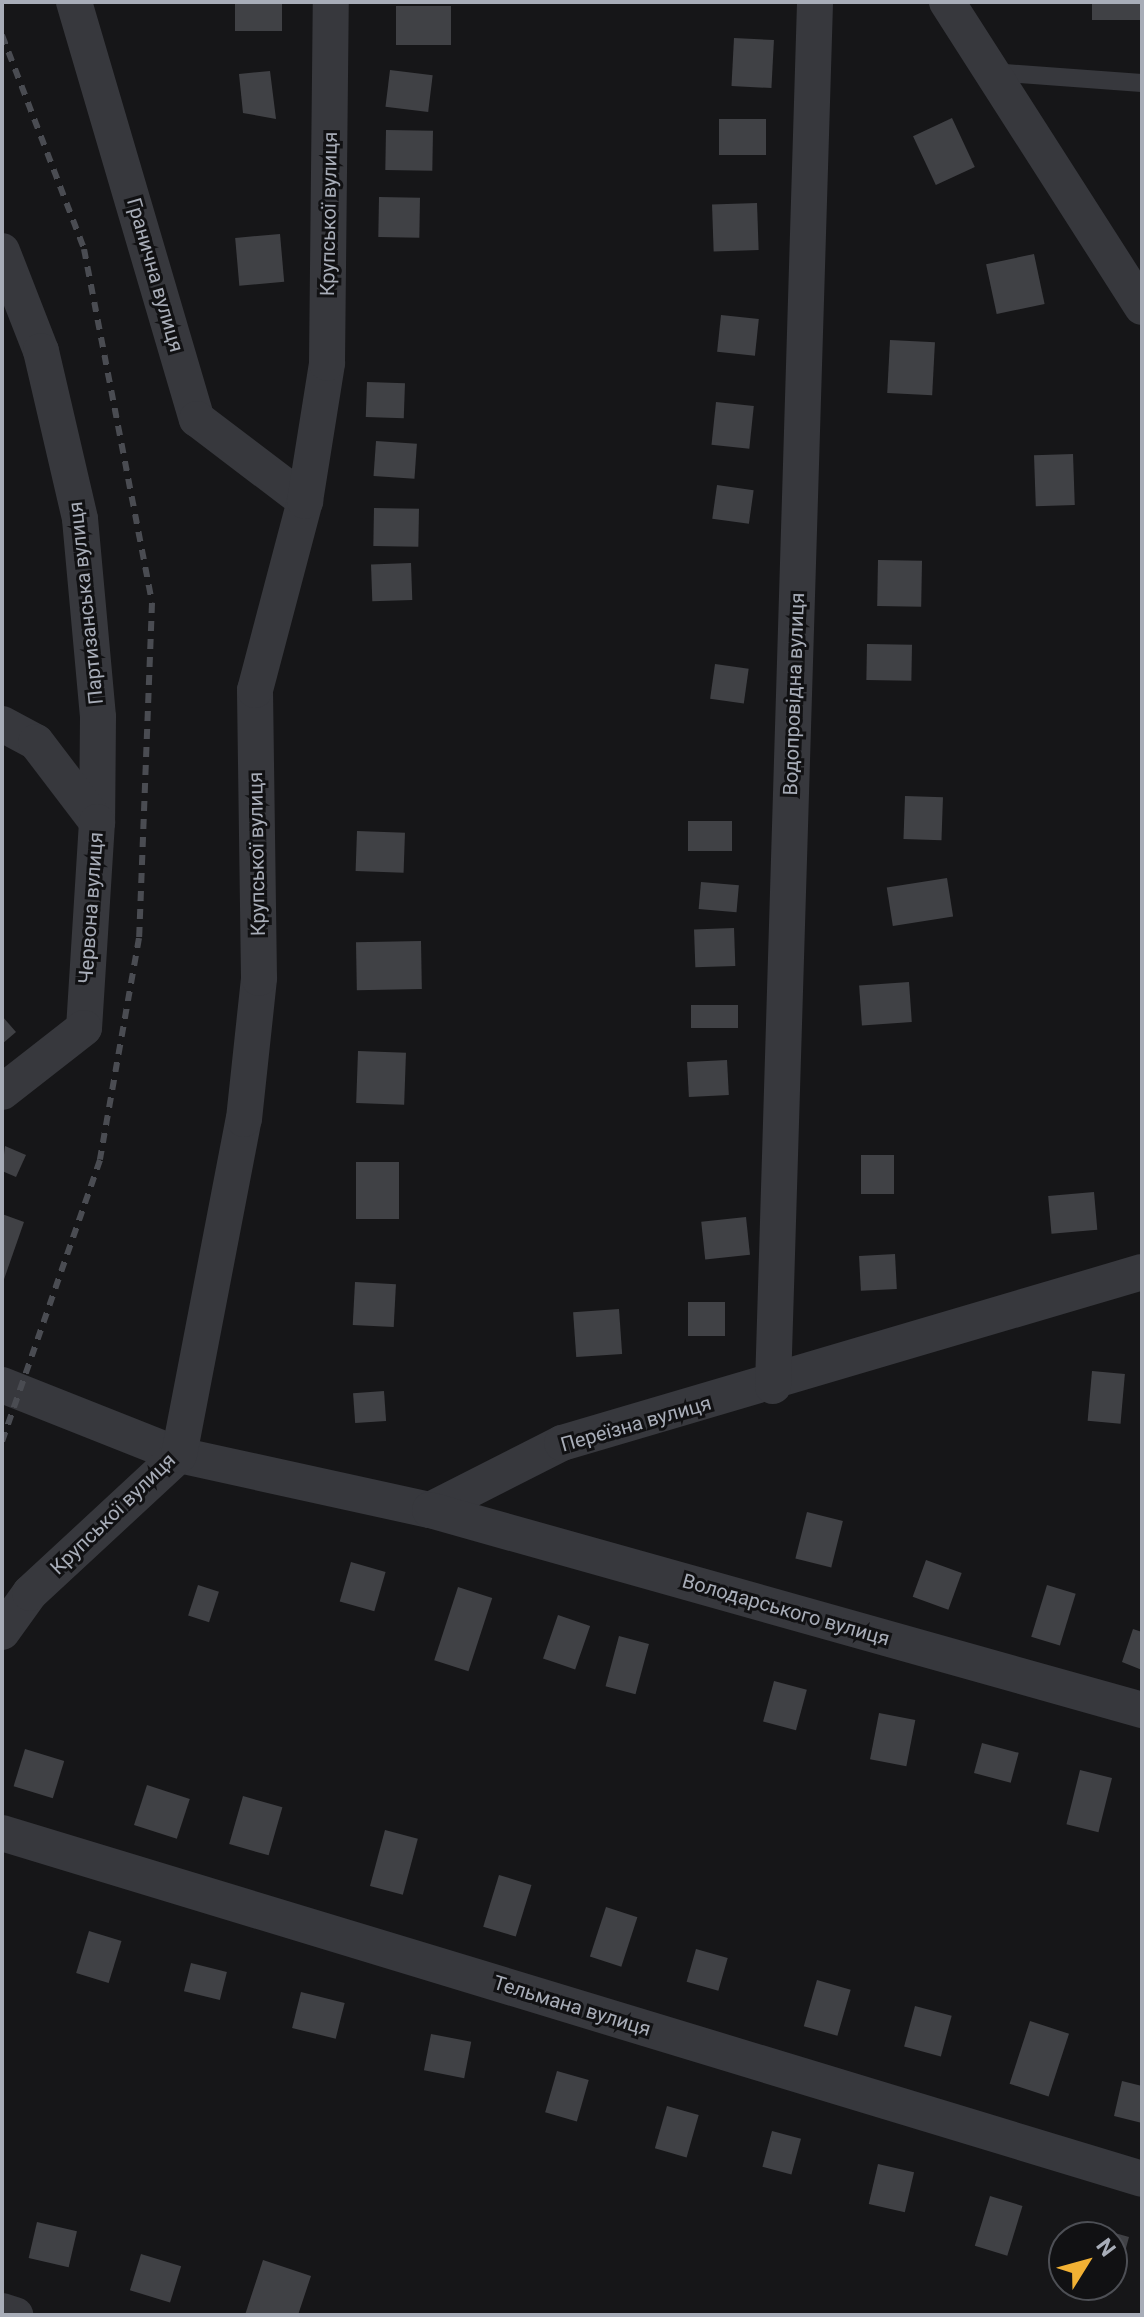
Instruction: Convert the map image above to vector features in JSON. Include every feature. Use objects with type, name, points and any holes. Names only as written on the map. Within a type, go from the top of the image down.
[{"type":"street","name":"Гранична вулиця","points":[[74,2],[197,419],[305,501]]},
{"type":"street","name":"Крупської вулиця","points":[[2,1632],[30,1593],[179,1455],[244,1119],[259,978],[255,690],[305,501],[327,363],[331,2]]},
{"type":"street","name":"Водопровідна вулиця","points":[[773,1386],[815,2]]},
{"type":"street","points":[[947,2],[1142,307]]},
{"type":"street","name":"Партизанська вулиця","points":[[2,251],[41,351],[80,519],[98,717],[97,822]]},
{"type":"street","name":"Червона вулиця","points":[[2,724],[36,742],[97,822],[84,1028],[2,1092]]},
{"type":"street","name":"Переїзна вулиця","points":[[430,1510],[562,1443],[773,1386],[1142,1272]]},
{"type":"street","points":[[2,1385],[179,1455],[430,1510]]},
{"type":"street","name":"Володарського вулиця","points":[[430,1510],[1142,1710]]},
{"type":"street","name":"Тельмана вулиця","points":[[2,1833],[1142,2179]]},
{"type":"street","points":[[2,2311],[15,2315]]},
{"type":"lane","points":[[992,72],[1142,83]]},
{"type":"building","points":[[235,2],[282,2],[282,31],[235,31]]},
{"type":"building","points":[[1092,2],[1142,2],[1142,20],[1092,20]]},
{"type":"building","points":[[396,6],[451,6],[451,45],[396,45]]},
{"type":"building","points":[[734,38],[774,40],[771,88],[731,86]]},
{"type":"building","points":[[390,70],[433,75],[428,112],[385,107]]},
{"type":"building","points":[[270,71],[276,119],[243,113],[239,74]]},
{"type":"building","points":[[952,118],[975,167],[936,185],[913,136]]},
{"type":"building","points":[[719,119],[766,119],[766,155],[719,155]]},
{"type":"building","points":[[386,130],[433,131],[432,171],[385,170]]},
{"type":"building","points":[[379,197],[420,198],[419,238],[378,237]]},
{"type":"building","points":[[757,203],[759,250],[714,252],[712,205]]},
{"type":"building","points":[[280,234],[284,282],[239,286],[235,238]]},
{"type":"building","points":[[1034,254],[1045,304],[997,314],[986,264]]},
{"type":"building","points":[[721,315],[759,319],[755,356],[717,352]]},
{"type":"building","points":[[890,340],[935,342],[932,395],[887,393]]},
{"type":"building","points":[[367,382],[405,383],[404,418],[366,417]]},
{"type":"building","points":[[716,402],[754,406],[749,449],[712,445]]},
{"type":"building","points":[[376,441],[417,444],[414,479],[374,476]]},
{"type":"building","points":[[1073,454],[1075,505],[1036,506],[1034,455]]},
{"type":"building","points":[[717,485],[754,490],[749,524],[712,519]]},
{"type":"building","points":[[374,508],[419,509],[418,547],[373,546]]},
{"type":"building","points":[[878,560],[922,561],[921,607],[877,606]]},
{"type":"building","points":[[411,563],[412,600],[372,601],[371,564]]},
{"type":"building","points":[[867,644],[912,645],[911,681],[866,680]]},
{"type":"building","points":[[715,664],[749,669],[744,703],[710,699]]},
{"type":"building","points":[[905,796],[943,797],[941,840],[903,839]]},
{"type":"building","points":[[688,821],[732,821],[732,851],[688,851]]},
{"type":"building","points":[[357,831],[405,833],[404,873],[356,871]]},
{"type":"building","points":[[947,878],[953,917],[893,926],[887,888]]},
{"type":"building","points":[[701,882],[739,885],[737,912],[699,909]]},
{"type":"building","points":[[734,928],[735,966],[695,967],[694,929]]},
{"type":"building","points":[[421,941],[422,989],[357,990],[356,942]]},
{"type":"building","points":[[909,982],[912,1022],[862,1025],[859,985]]},
{"type":"building","points":[[691,1005],[738,1005],[738,1028],[691,1028]]},
{"type":"building","points":[[2,1016],[16,1032],[2,1044]]},
{"type":"building","points":[[358,1051],[406,1053],[404,1105],[356,1103]]},
{"type":"building","points":[[727,1060],[729,1095],[689,1097],[687,1062]]},
{"type":"building","points":[[5,1146],[26,1155],[16,1177],[2,1171]]},
{"type":"building","points":[[861,1155],[894,1155],[894,1194],[861,1194]]},
{"type":"building","points":[[356,1162],[399,1162],[399,1219],[356,1219]]},
{"type":"building","points":[[1094,1192],[1097,1230],[1051,1234],[1048,1196]]},
{"type":"building","points":[[2,1214],[24,1222],[2,1285]]},
{"type":"building","points":[[746,1217],[750,1255],[705,1259],[701,1222]]},
{"type":"building","points":[[895,1254],[897,1289],[861,1291],[859,1256]]},
{"type":"building","points":[[355,1282],[396,1284],[394,1327],[353,1325]]},
{"type":"building","points":[[688,1302],[725,1302],[725,1336],[688,1336]]},
{"type":"building","points":[[619,1309],[622,1354],[576,1357],[573,1312]]},
{"type":"building","points":[[1092,1371],[1125,1374],[1121,1424],[1088,1421]]},
{"type":"building","points":[[384,1391],[386,1421],[355,1423],[353,1393]]},
{"type":"building","points":[[807,1512],[843,1521],[831,1568],[795,1559]]},
{"type":"building","points":[[926,1560],[962,1573],[948,1610],[913,1597]]},
{"type":"building","points":[[351,1562],[386,1572],[374,1611],[340,1601]]},
{"type":"building","points":[[198,1585],[219,1592],[209,1622],[188,1615]]},
{"type":"building","points":[[1047,1585],[1076,1594],[1060,1645],[1031,1637]]},
{"type":"building","points":[[458,1587],[492,1598],[468,1671],[434,1660]]},
{"type":"building","points":[[558,1615],[590,1626],[575,1670],[543,1658]]},
{"type":"building","points":[[1133,1629],[1142,1632],[1142,1670],[1122,1662]]},
{"type":"building","points":[[619,1636],[649,1644],[635,1694],[606,1686]]},
{"type":"building","points":[[774,1681],[807,1690],[796,1730],[763,1722]]},
{"type":"building","points":[[879,1713],[915,1720],[906,1766],[870,1759]]},
{"type":"building","points":[[982,1743],[1019,1753],[1011,1783],[974,1773]]},
{"type":"building","points":[[25,1749],[64,1761],[53,1798],[14,1786]]},
{"type":"building","points":[[1080,1770],[1112,1778],[1098,1832],[1066,1824]]},
{"type":"building","points":[[147,1785],[190,1799],[177,1839],[134,1825]]},
{"type":"building","points":[[243,1796],[282,1807],[269,1855],[229,1844]]},
{"type":"building","points":[[385,1830],[418,1839],[403,1895],[370,1886]]},
{"type":"building","points":[[499,1875],[532,1885],[516,1937],[483,1927]]},
{"type":"building","points":[[606,1907],[637,1917],[621,1967],[590,1956]]},
{"type":"building","points":[[89,1931],[122,1941],[109,1983],[76,1973]]},
{"type":"building","points":[[696,1949],[728,1958],[718,1991],[687,1982]]},
{"type":"building","points":[[191,1963],[227,1972],[220,2000],[184,1991]]},
{"type":"building","points":[[817,1980],[851,1990],[837,2036],[804,2026]]},
{"type":"building","points":[[301,1992],[345,2003],[336,2039],[292,2028]]},
{"type":"building","points":[[915,2006],[952,2016],[941,2056],[904,2047]]},
{"type":"building","points":[[1030,2021],[1069,2034],[1049,2096],[1010,2084]]},
{"type":"building","points":[[431,2034],[471,2042],[464,2078],[424,2070]]},
{"type":"building","points":[[557,2071],[589,2080],[577,2121],[545,2112]]},
{"type":"building","points":[[1122,2081],[1142,2086],[1142,2123],[1114,2116]]},
{"type":"building","points":[[667,2106],[699,2115],[687,2157],[655,2148]]},
{"type":"building","points":[[772,2131],[801,2139],[791,2175],[762,2167]]},
{"type":"building","points":[[878,2164],[914,2172],[905,2212],[869,2204]]},
{"type":"building","points":[[990,2196],[1023,2206],[1007,2256],[975,2246]]},
{"type":"building","points":[[37,2222],[77,2231],[69,2267],[29,2258]]},
{"type":"building","points":[[141,2254],[181,2266],[170,2303],[130,2290]]},
{"type":"building","points":[[263,2260],[311,2276],[298,2315],[245,2315]]},
{"type":"railway","points":[[2,35],[84,249],[152,603],[139,938],[100,1160],[2,1441]]}]
